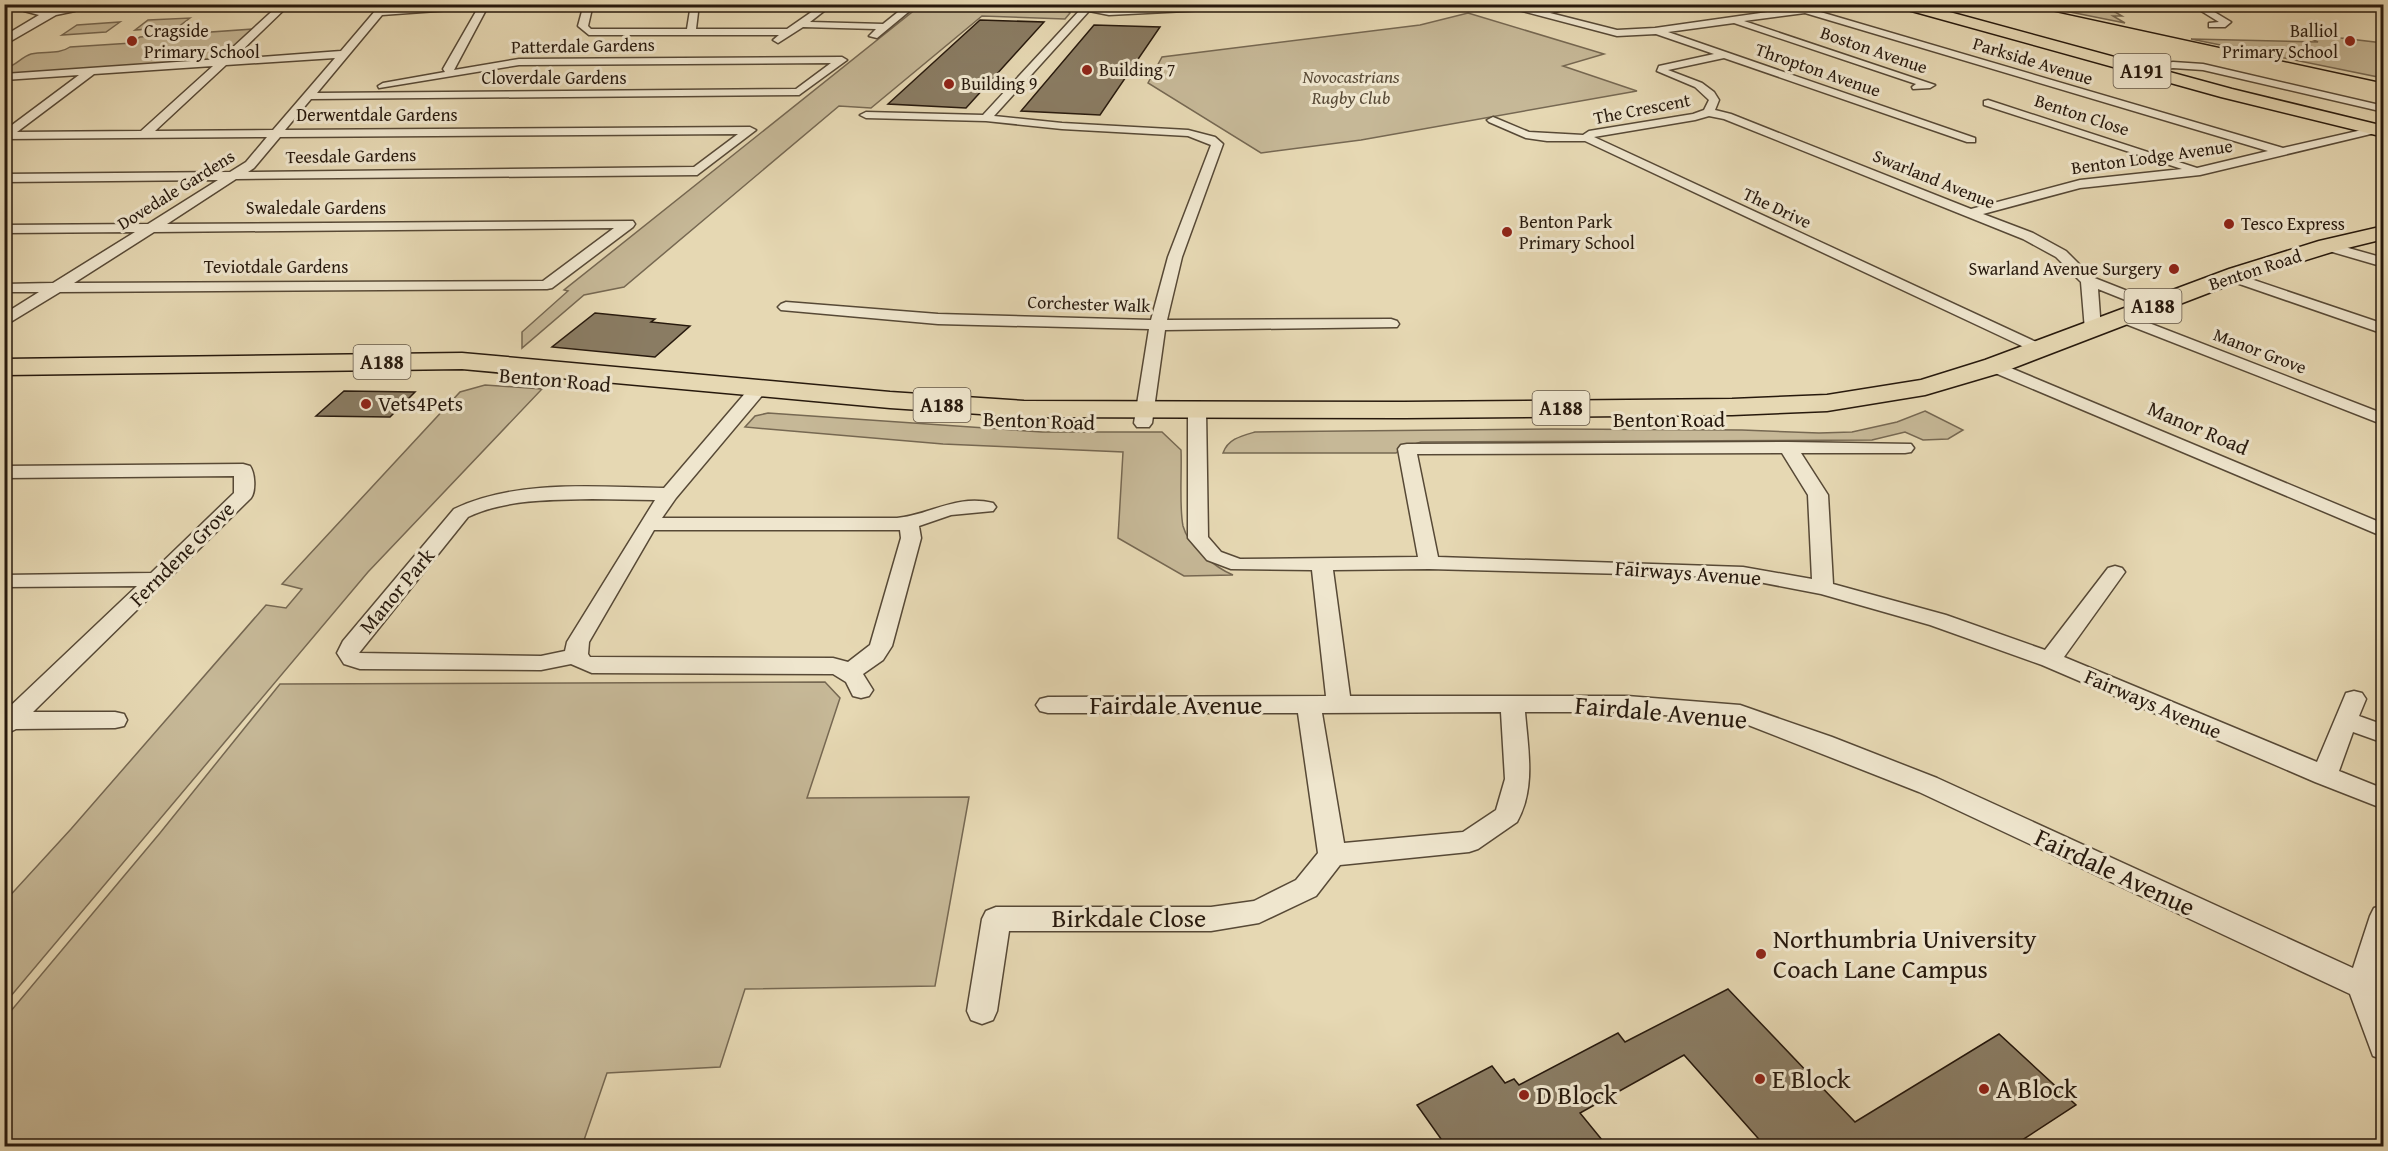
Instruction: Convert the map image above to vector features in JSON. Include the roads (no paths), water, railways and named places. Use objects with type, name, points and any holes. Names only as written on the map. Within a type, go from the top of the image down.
[{"type":"main road","name":"A191","points":[[1902,4],[2140,70],[2379,131]]},
{"type":"main road","name":"Benton Road","points":[[4,380],[453,372],[754,394],[1143,417],[1319,420],[1747,421],[1854,415],[1905,401],[1925,387],[2041,350],[2230,276],[2327,246],[2384,232]]},
{"type":"main road","name":"Benton Road","points":[[4,367],[462,362],[555,368],[754,394]]},
{"type":"street","points":[[13,7],[30,5],[28,9],[34,11],[54,11],[84,5],[113,4]]},
{"type":"street","points":[[144,135],[286,4]]},
{"type":"street","points":[[383,8],[507,4]]},
{"type":"street","points":[[589,4],[583,26],[584,30],[589,32],[788,33]]},
{"type":"street","points":[[692,32],[694,4]]},
{"type":"street","points":[[748,60],[829,4]]},
{"type":"street","points":[[872,38],[914,4]]},
{"type":"street","points":[[1061,4],[1086,9],[1128,12],[1263,4]]},
{"type":"street","points":[[1538,12],[1588,4]]},
{"type":"street","points":[[1514,6],[1605,31],[1655,30],[1808,11],[1846,4]]},
{"type":"street","points":[[2194,4],[2226,22],[2212,25]]},
{"type":"street","points":[[2261,4],[2346,4]]},
{"type":"street","points":[[451,74],[448,69],[484,6]]},
{"type":"street","name":"Dovedale Gardens","points":[[4,321],[250,165],[383,8]]},
{"type":"street","points":[[986,118],[1086,9]]},
{"type":"street","points":[[4,41],[54,11]]},
{"type":"street","name":"Parkside Avenue","points":[[1808,11],[2283,152]]},
{"type":"street","name":"Boston Avenue","points":[[1732,20],[1930,85],[1917,87]]},
{"type":"street","points":[[802,24],[885,27]]},
{"type":"street","name":"Thropton Avenue","points":[[1655,30],[1971,140]]},
{"type":"street","points":[[4,77],[344,54]]},
{"type":"street","name":"The Crescent","points":[[1587,138],[1589,134],[1695,117],[1708,112],[1714,100],[1712,95],[1689,81],[1662,71],[1663,68],[1724,54]]},
{"type":"street","name":"Patterdale Gardens","points":[[327,96],[519,62],[842,60],[800,92]]},
{"type":"street","points":[[2140,70],[2173,65],[2203,67],[2366,106],[2384,108]]},
{"type":"street","points":[[5,136],[91,71]]},
{"type":"street","name":"Cloverdale Gardens","points":[[308,96],[800,92]]},
{"type":"street","name":"Benton Close","points":[[1988,103],[2200,171]]},
{"type":"street","points":[[2329,119],[2366,106]]},
{"type":"street","name":"Swarland Avenue","points":[[1708,112],[1727,116],[2028,236],[2061,254],[2086,280]]},
{"type":"street","points":[[866,115],[986,118],[1062,126],[1188,133],[1211,139],[1217,144],[1214,158],[1175,257],[1158,325],[1143,417]]},
{"type":"street","name":"The Drive","points":[[1493,120],[1526,135],[1547,138],[1587,138],[2041,350]]},
{"type":"street","name":"Derwentdale Gardens","points":[[5,136],[750,130],[697,171]]},
{"type":"street","name":"Benton Lodge Avenue","points":[[1970,213],[2080,184],[2200,171],[2379,131]]},
{"type":"street","name":"Teesdale Gardens","points":[[4,178],[697,171]]},
{"type":"street","name":"Swaledale Gardens","points":[[4,229],[628,224],[547,285]]},
{"type":"street","points":[[2327,246],[2384,263]]},
{"type":"street","points":[[2230,276],[2384,329]]},
{"type":"street","points":[[2086,280],[2153,306]]},
{"type":"street","points":[[2086,280],[2090,286],[2093,330]]},
{"type":"street","name":"Teviotdale Gardens","points":[[4,288],[547,285]]},
{"type":"street","name":"Corchester Walk","points":[[786,307],[938,319],[1158,325],[1391,324]]},
{"type":"street","name":"Manor Grove","points":[[2122,318],[2384,420]]},
{"type":"street","name":"Manor Road","points":[[1994,366],[2384,531]]},
{"type":"street","points":[[576,656],[578,642],[648,524],[669,494],[754,394]]},
{"type":"street","name":"Fairways Avenue","points":[[1197,417],[1197,538],[1214,556],[1238,565],[1429,563],[1669,569],[1732,573],[1823,588],[1938,620],[2050,660],[2384,800]]},
{"type":"street","points":[[1788,447],[1818,495],[1823,588]]},
{"type":"street","points":[[1429,563],[1407,449],[1905,448]]},
{"type":"street","name":"Ferndene Grove","points":[[4,472],[243,470],[244,494],[6,723]]},
{"type":"street","name":"Manor Park","points":[[669,494],[516,498],[468,508],[461,513],[351,646],[348,653],[352,659],[360,662],[541,663],[576,656],[582,662],[592,665],[825,665],[841,668],[856,681],[881,646],[910,538],[909,523]]},
{"type":"street","points":[[648,524],[881,525],[909,523],[948,508],[986,507]]},
{"type":"street","points":[[1322,565],[1339,705]]},
{"type":"street","points":[[2050,660],[2115,572]]},
{"type":"street","points":[[4,581],[158,579]]},
{"type":"street","points":[[1308,705],[1332,855],[1469,842],[1508,815],[1518,779],[1512,703]]},
{"type":"street","name":"Fairdale Avenue","points":[[1048,705],[1627,704],[1740,713],[1928,784],[2362,986]]},
{"type":"street","points":[[2324,776],[2350,710],[2384,735]]},
{"type":"street","points":[[6,723],[115,720]]},
{"type":"street","name":"Birkdale Close","points":[[982,1011],[996,919],[1211,919],[1259,912],[1306,888],[1332,855]]},
{"type":"street","points":[[2384,916],[2362,986],[2384,1046]]},
{"type":"tram line","points":[[2020,4],[2384,83]]},
{"type":"place","name":"Cragside Primary School","points":[[132,41]]},
{"type":"place","name":"Balliol Primary School","points":[[2350,41]]},
{"type":"place","name":"Building 7","points":[[1087,70]]},
{"type":"place","name":"Building 9","points":[[949,84]]},
{"type":"place","name":"Tesco Express","points":[[2229,224]]},
{"type":"place","name":"Benton Park Primary School","points":[[1507,232]]},
{"type":"place","name":"Swarland Avenue Surgery","points":[[2174,269]]},
{"type":"place","name":"Vets4Pets","points":[[366,404]]},
{"type":"place","name":"Northumbria University Coach Lane Campus","points":[[1761,954]]},
{"type":"place","name":"E Block","points":[[1760,1079]]},
{"type":"place","name":"A Block","points":[[1984,1089]]},
{"type":"place","name":"D Block","points":[[1524,1095]]},
{"type":"park label","name":"Novocastrians Rugby Club","points":[[1351,88]]}]
